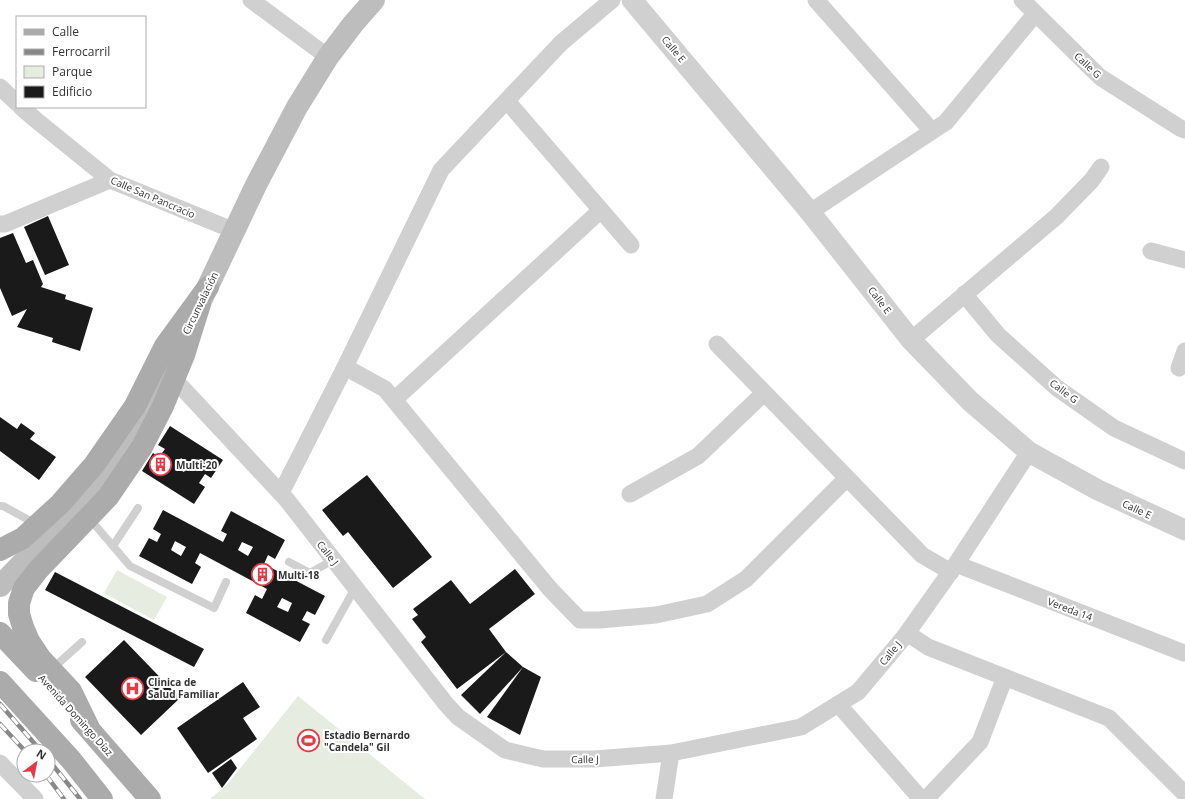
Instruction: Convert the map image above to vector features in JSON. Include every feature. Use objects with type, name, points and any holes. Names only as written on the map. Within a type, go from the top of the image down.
[{"type":"main road","name":"Circunvalación","points":[[0,586],[95,488],[134,430],[161,382],[204,296],[256,185],[297,106],[328,56],[374,0]]},
{"type":"main road","points":[[90,730],[71,691],[41,658],[29,641],[19,614],[19,602],[24,588],[38,570],[108,497],[142,447],[163,406],[184,355],[204,296]]},
{"type":"main road","points":[[0,550],[23,538],[60,504],[104,452],[135,406],[165,346],[204,296]]},
{"type":"main road","name":"Avenida Domingo Díaz","points":[[0,633],[90,730],[150,799]]},
{"type":"main road","points":[[0,682],[72,761],[102,799]]},
{"type":"street","points":[[251,0],[328,56]]},
{"type":"street","points":[[281,493],[345,367],[441,170],[561,43],[612,0]]},
{"type":"street","name":"Calle E","points":[[632,0],[810,212],[911,340],[970,401],[1029,452],[1098,490],[1185,530]]},
{"type":"street","points":[[816,0],[932,131]]},
{"type":"street","name":"Calle G","points":[[1022,0],[1100,77],[1185,130]]},
{"type":"street","points":[[810,212],[946,122],[1035,14]]},
{"type":"street","points":[[0,87],[16,102]]},
{"type":"street","points":[[507,101],[631,245]]},
{"type":"street","name":"Calle San Pancracio","points":[[22,108],[110,180],[235,231]]},
{"type":"street","points":[[911,340],[1057,216],[1092,180],[1101,167]]},
{"type":"street","points":[[0,224],[5,224],[110,180]]},
{"type":"street","points":[[394,400],[601,210]]},
{"type":"street","points":[[1151,251],[1185,260]]},
{"type":"street","name":"Calle G","points":[[964,294],[998,335],[1057,388],[1114,428],[1185,462]]},
{"type":"street","name":"Vereda 14","points":[[717,344],[922,554],[954,568],[1184,653]]},
{"type":"street","points":[[1179,368],[1185,351]]},
{"type":"street","points":[[345,367],[385,389],[550,589],[580,620],[599,620],[656,615],[707,604],[746,580],[847,478]]},
{"type":"street","name":"Calle J","points":[[174,379],[281,493],[446,704],[458,717],[505,750],[543,759],[595,759],[671,753],[801,727],[858,692],[907,633],[954,568],[1029,452]]},
{"type":"street","points":[[630,494],[698,456],[764,393]]},
{"type":"street","points":[[907,633],[928,647],[1110,718],[1185,794],[1180,799]]},
{"type":"street","points":[[926,799],[980,742],[1004,677]]},
{"type":"street","points":[[838,704],[921,799]]},
{"type":"street","points":[[664,799],[671,753]]},
{"type":"street","points":[[0,763],[35,799]]},
{"type":"lane","points":[[0,506],[3,506],[37,525]]},
{"type":"lane","points":[[113,546],[138,508]]},
{"type":"lane","points":[[88,517],[130,566],[214,608],[226,582]]},
{"type":"lane","points":[[290,562],[310,573],[333,560]]},
{"type":"lane","points":[[326,640],[355,588]]},
{"type":"lane","points":[[51,669],[82,642]]},
{"type":"green space","points":[[117,570],[167,597],[154,620],[104,593]]},
{"type":"green space","name":"Estadio Bernardo \"Candela\" Gil","points":[[298,696],[425,799],[210,799],[226,786]]},
{"type":"building","points":[[48,216],[69,265],[45,275],[24,227]]},
{"type":"building","points":[[13,233],[26,263],[33,260],[43,284],[41,287],[66,295],[65,299],[93,308],[80,351],[52,342],[53,338],[17,327],[27,309],[12,316],[0,288],[0,238]]},
{"type":"building","points":[[0,417],[17,429],[21,423],[35,433],[30,439],[56,457],[39,480],[0,451]]},
{"type":"building","name":"Multi-20","points":[[170,426],[223,460],[211,478],[205,474],[199,483],[205,487],[194,504],[142,471],[153,453],[159,457],[165,449],[158,445]],"holes":[[[181,458],[189,464],[184,472],[175,467]]]},
{"type":"building","points":[[367,475],[432,557],[393,588],[348,532],[343,536],[322,510]]},
{"type":"building","name":"Multi-18","points":[[163,510],[223,542],[227,534],[221,531],[231,511],[285,540],[275,559],[268,555],[264,564],[325,596],[315,615],[307,611],[302,620],[310,624],[300,642],[246,613],[255,595],[262,599],[267,589],[200,553],[195,563],[201,567],[192,584],[139,556],[149,538],[157,542],[161,534],[153,529]],"holes":[[[175,541],[186,547],[181,556],[171,550]],[[242,542],[253,547],[248,556],[238,550]],[[282,598],[292,603],[288,612],[277,607]]]},
{"type":"building","points":[[515,569],[535,594],[489,629],[506,652],[457,689],[421,642],[426,637],[412,619],[418,615],[413,609],[451,580],[470,604]]},
{"type":"building","points":[[55,572],[204,649],[194,667],[45,590]]},
{"type":"building","name":"Clinica de Salud Familiar","points":[[124,640],[180,698],[141,735],[85,677]]},
{"type":"building","points":[[506,652],[523,667],[480,714],[461,695]]},
{"type":"building","points":[[523,667],[541,677],[520,735],[487,717]]},
{"type":"building","points":[[243,682],[260,707],[243,718],[257,739],[208,773],[177,728]]},
{"type":"building","points":[[231,759],[237,768],[222,788],[212,773]]},
{"type":"railway","points":[[0,704],[34,743]]},
{"type":"railway","points":[[0,724],[18,743]]},
{"type":"railway","points":[[56,769],[80,799]]},
{"type":"railway","points":[[52,783],[64,799]]},
{"type":"place","name":"Multi-20","points":[[161,465]]},
{"type":"place","name":"Multi-18","points":[[263,575]]},
{"type":"place","name":"Clinica de Salud Familiar","points":[[132,688]]},
{"type":"place","name":"Estadio Bernardo \"Candela\" Gil","points":[[308,741]]}]
